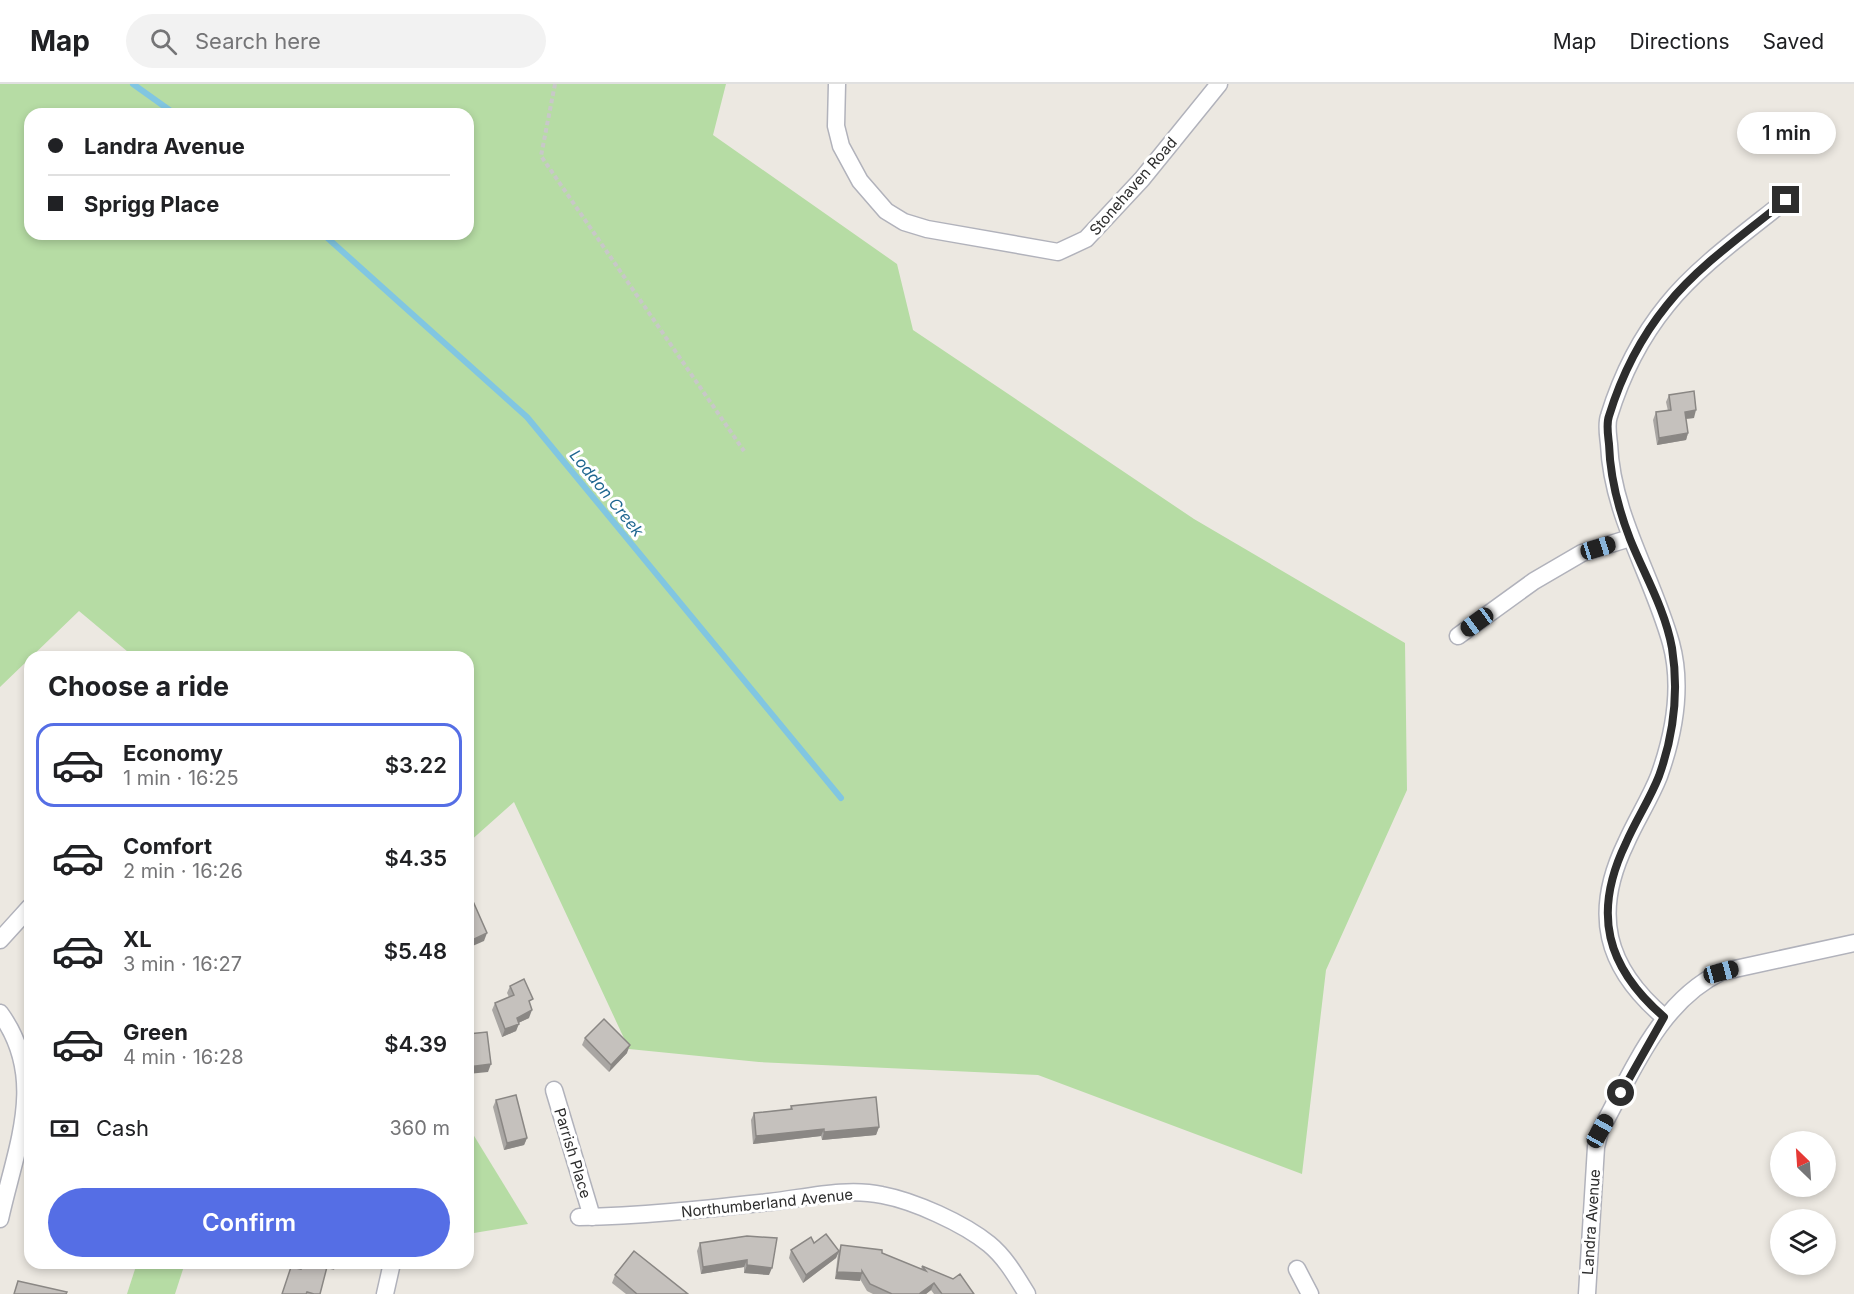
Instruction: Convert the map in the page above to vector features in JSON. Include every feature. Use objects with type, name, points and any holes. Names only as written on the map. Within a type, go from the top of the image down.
[{"type":"street","name":"Stonehaven Road","points":[[837,84],[836,126],[841,146],[860,182],[886,211],[904,222],[927,229],[1058,252],[1086,239],[1142,179],[1219,84]]},
{"type":"street","points":[[1664,1017],[1627,978],[1611,949],[1608,912],[1611,878],[1658,777],[1674,724],[1676,678],[1671,645],[1654,592],[1630,538],[1610,473],[1608,419],[1627,366],[1667,304],[1724,250],[1786,200]]},
{"type":"street","points":[[1458,636],[1534,581],[1582,553],[1630,538]]},
{"type":"street","points":[[0,940],[24,914]]},
{"type":"street","name":"Landra Avenue","points":[[1587,1294],[1596,1147],[1600,1131],[1664,1017],[1684,996],[1705,980],[1721,972],[1854,943]]},
{"type":"street","points":[[0,1013],[11,1029],[24,1062]]},
{"type":"street","name":"Parrish Place","points":[[554,1090],[585,1217]]},
{"type":"street","points":[[0,1219],[24,1113]]},
{"type":"street","name":"Northumberland Avenue","points":[[585,1217],[650,1216],[844,1193],[882,1194],[920,1207],[982,1239],[1007,1263],[1027,1294]]},
{"type":"street","points":[[385,1294],[391,1269]]},
{"type":"street","points":[[1298,1269],[1310,1294]]},
{"type":"path","points":[[555,84],[541,156],[744,451]]},
{"type":"green space","points":[[0,84],[726,84],[713,135],[897,264],[913,330],[1194,519],[1405,643],[1407,790],[1326,970],[1302,1174],[1038,1075],[759,1062],[629,1049],[514,802],[474,838],[474,651],[127,651],[79,611],[37,651],[24,651],[24,664],[0,687]]},
{"type":"green space","points":[[474,1136],[528,1224],[474,1233]]},
{"type":"green space","points":[[135,1269],[183,1269],[175,1294],[127,1294]]},
{"type":"building","points":[[1694,391],[1696,410],[1685,412],[1688,433],[1659,438],[1656,412],[1671,410],[1669,395]]},
{"type":"building","points":[[474,904],[487,933],[474,939]]},
{"type":"building","points":[[524,979],[533,999],[529,1001],[532,1010],[517,1018],[519,1024],[505,1029],[495,1003],[514,995],[510,986]]},
{"type":"building","points":[[604,1019],[630,1045],[611,1065],[585,1038]]},
{"type":"building","points":[[487,1032],[491,1064],[474,1066],[474,1033]]},
{"type":"building","points":[[516,1095],[527,1138],[507,1143],[496,1100]]},
{"type":"building","points":[[876,1097],[879,1127],[824,1132],[824,1129],[756,1136],[754,1113],[792,1109],[791,1106]]},
{"type":"building","points":[[826,1234],[839,1251],[806,1275],[791,1250],[811,1237],[814,1243]]},
{"type":"building","points":[[747,1236],[777,1238],[772,1268],[747,1265],[747,1260],[703,1267],[700,1243]]},
{"type":"building","points":[[841,1245],[882,1250],[882,1253],[926,1271],[922,1266],[953,1279],[960,1274],[974,1294],[942,1294],[934,1283],[919,1294],[892,1294],[870,1284],[862,1271],[862,1273],[837,1272]]},
{"type":"building","points":[[634,1251],[688,1294],[637,1294],[615,1275]]},
{"type":"building","points":[[290,1269],[326,1269],[320,1294],[307,1292],[306,1294],[282,1294]]},
{"type":"building","points":[[18,1281],[67,1292],[66,1294],[14,1294]]},
{"type":"waterway","name":"Loddon Creek","points":[[133,84],[167,108]]},
{"type":"waterway","name":"Loddon Creek","points":[[330,240],[527,417],[841,798]]},
{"type":"route","points":[[1621,1093],[1664,1017],[1627,978],[1611,949],[1608,912],[1611,878],[1658,777],[1674,724],[1676,678],[1671,645],[1654,592],[1630,538],[1610,473],[1608,419],[1627,366],[1667,304],[1724,250],[1786,200]]}]
